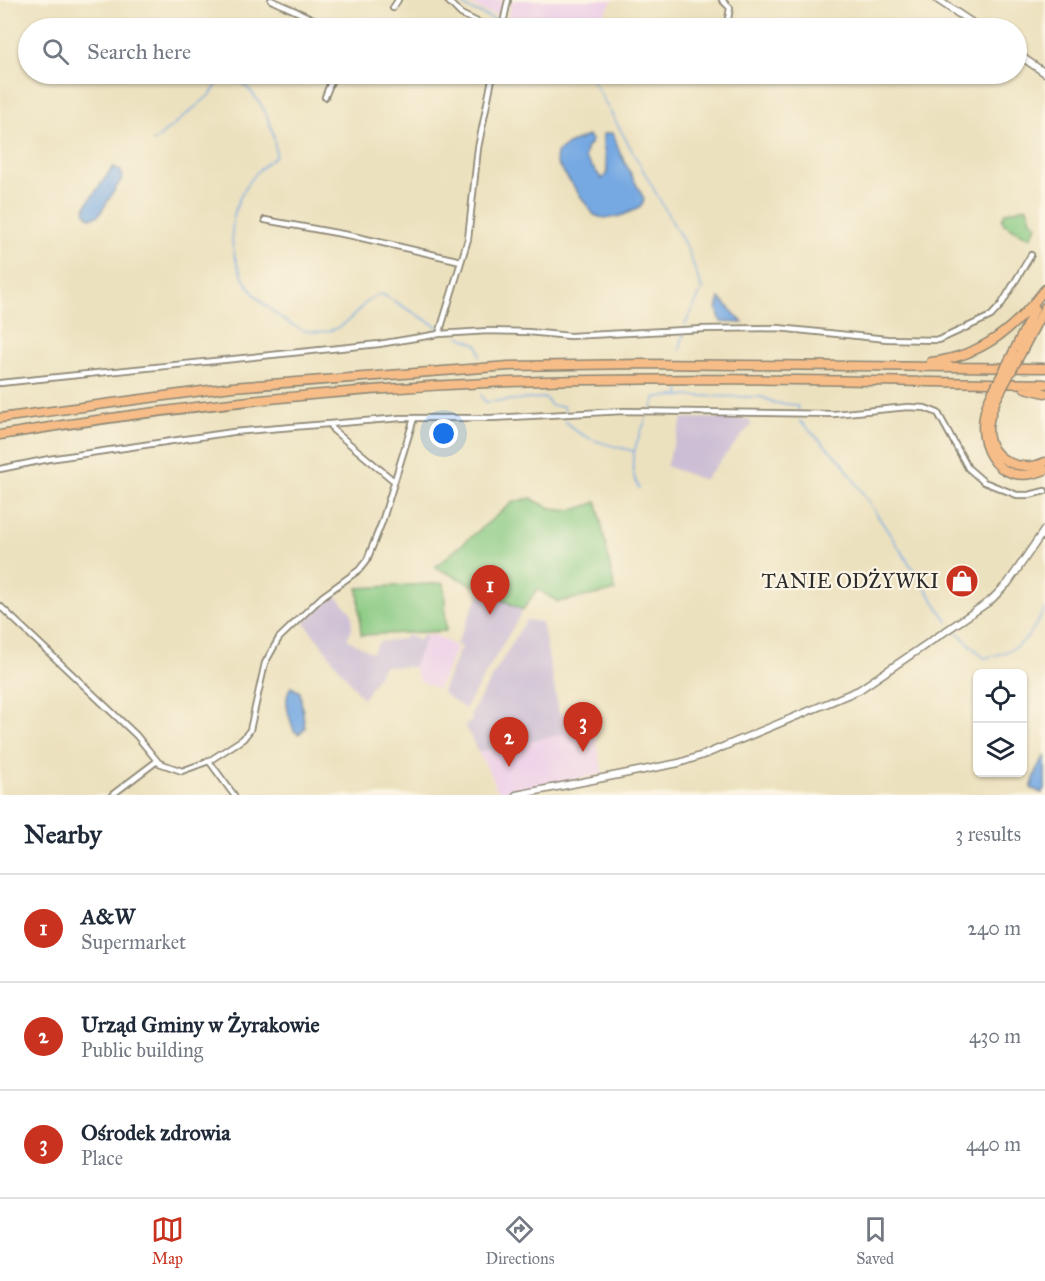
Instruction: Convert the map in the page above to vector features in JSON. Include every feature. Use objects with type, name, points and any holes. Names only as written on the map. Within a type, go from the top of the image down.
[{"type":"highway","points":[[1017,353],[1045,289]]},
{"type":"highway","points":[[897,366],[950,359],[981,348],[1018,322],[1045,289]]},
{"type":"highway","points":[[1045,307],[1017,353],[981,428],[984,444],[992,459],[1006,469],[1029,474],[1045,470]]},
{"type":"highway","points":[[0,418],[232,387],[509,366],[642,364],[1045,368]]},
{"type":"highway","points":[[0,435],[222,404],[424,387],[643,380],[1045,384]]},
{"type":"highway","points":[[991,383],[1045,393]]},
{"type":"highway","points":[[994,397],[988,428],[989,438],[996,452],[1006,461],[1020,467],[1032,467],[1045,462]]},
{"type":"street","points":[[271,0],[311,18]]},
{"type":"street","points":[[393,8],[398,0]]},
{"type":"street","points":[[447,0],[461,14],[469,18]]},
{"type":"street","points":[[504,18],[508,0]]},
{"type":"street","points":[[722,0],[730,8],[728,18]]},
{"type":"street","points":[[938,0],[965,18]]},
{"type":"street","points":[[1027,60],[1045,73]]},
{"type":"street","points":[[325,96],[330,84]]},
{"type":"street","points":[[439,334],[472,218],[478,148],[491,84]]},
{"type":"street","points":[[265,220],[353,236],[461,261]]},
{"type":"street","points":[[0,383],[379,344],[439,334],[528,332],[570,336],[703,329],[777,328],[887,339],[939,340],[982,321],[997,310],[1031,255]]},
{"type":"street","points":[[0,469],[49,459],[233,432],[414,418],[491,418],[624,411],[834,414],[891,407],[925,408],[938,413],[968,468],[984,482],[1017,495],[1045,491]]},
{"type":"street","points":[[0,606],[136,735],[157,760],[182,771],[209,761],[243,739],[250,730],[265,663],[279,638],[323,596],[358,570],[367,560],[414,418]]},
{"type":"street","points":[[331,424],[333,430],[394,481]]},
{"type":"street","points":[[516,795],[679,763],[859,690],[990,601],[1008,583],[1045,529]]},
{"type":"street","points":[[112,795],[157,760]]},
{"type":"street","points":[[209,761],[234,795]]},
{"type":"shaded area","points":[[464,0],[503,0],[500,16],[482,11]]},
{"type":"shaded area","points":[[512,0],[613,0],[601,18],[508,18]]},
{"type":"shaded area","points":[[683,418],[749,419],[751,425],[704,480],[666,466]]},
{"type":"shaded area","points":[[482,589],[523,610],[465,709],[442,692],[461,647],[456,644]]},
{"type":"shaded area","points":[[336,595],[352,614],[352,629],[347,639],[372,653],[379,642],[405,639],[407,635],[419,641],[422,635],[427,635],[413,667],[384,666],[363,699],[304,622]]},
{"type":"shaded area","points":[[526,620],[542,622],[563,734],[478,752],[465,725],[472,721],[471,713]]},
{"type":"shaded area","points":[[427,635],[435,635],[457,647],[438,689],[420,681],[413,667]]},
{"type":"shaded area","points":[[589,708],[603,774],[501,793],[494,785],[494,780],[478,752],[562,734],[559,714]]},
{"type":"green space","points":[[1027,207],[1031,220],[1037,225],[1030,238],[1004,224],[1002,219],[1006,212]]},
{"type":"green space","points":[[531,498],[556,510],[570,510],[597,502],[615,591],[558,602],[537,589],[523,610],[435,567],[513,502]]},
{"type":"green space","points":[[444,583],[446,631],[361,635],[358,588]]},
{"type":"water","points":[[613,133],[620,153],[644,199],[642,205],[631,211],[607,218],[594,215],[556,162],[557,153],[568,144],[588,136],[592,141],[586,149],[585,158],[602,179],[607,174],[603,134]]},
{"type":"water","points":[[113,167],[120,170],[123,177],[99,215],[91,218],[85,213],[86,205]]},
{"type":"water","points":[[720,298],[743,323],[721,322],[717,309]]},
{"type":"water","points":[[291,687],[300,692],[305,728],[299,734],[294,731],[288,709],[287,697]]},
{"type":"water","points":[[1045,756],[1045,789],[1042,793],[1031,788],[1038,767]]},
{"type":"waterway","points":[[458,0],[467,8],[491,18]]},
{"type":"waterway","points":[[153,142],[211,94],[218,84]]},
{"type":"waterway","points":[[243,84],[264,110],[273,133],[276,156],[257,172],[243,191],[235,211],[232,232],[234,254],[242,275],[254,294],[284,320],[308,331],[323,332],[335,329],[344,324],[373,297],[382,294],[438,327]]},
{"type":"waterway","points":[[595,84],[688,250],[702,289],[685,325]]},
{"type":"waterway","points":[[680,351],[683,334]]},
{"type":"waterway","points":[[459,336],[478,345],[480,356]]},
{"type":"waterway","points":[[652,408],[656,397],[680,396],[680,390]]},
{"type":"waterway","points":[[481,395],[485,402],[545,398],[552,406],[563,406],[565,411]]},
{"type":"waterway","points":[[680,396],[762,397],[775,403],[796,405],[799,410]]},
{"type":"waterway","points":[[639,488],[633,470],[634,452],[647,417]]},
{"type":"waterway","points":[[565,420],[571,427],[587,437],[633,451]]},
{"type":"waterway","points":[[800,421],[842,462],[948,622]]},
{"type":"waterway","points":[[955,630],[984,658],[1015,648],[1028,636],[1045,609]]},
{"type":"place","name":"TANIE ODŻYWKI","points":[[962,581]]},
{"type":"place","name":"A&W","points":[[490,615]]},
{"type":"place","name":"Ośrodek zdrowia","points":[[583,752]]},
{"type":"place","name":"Urząd Gminy w Żyrakowie","points":[[509,767]]}]
